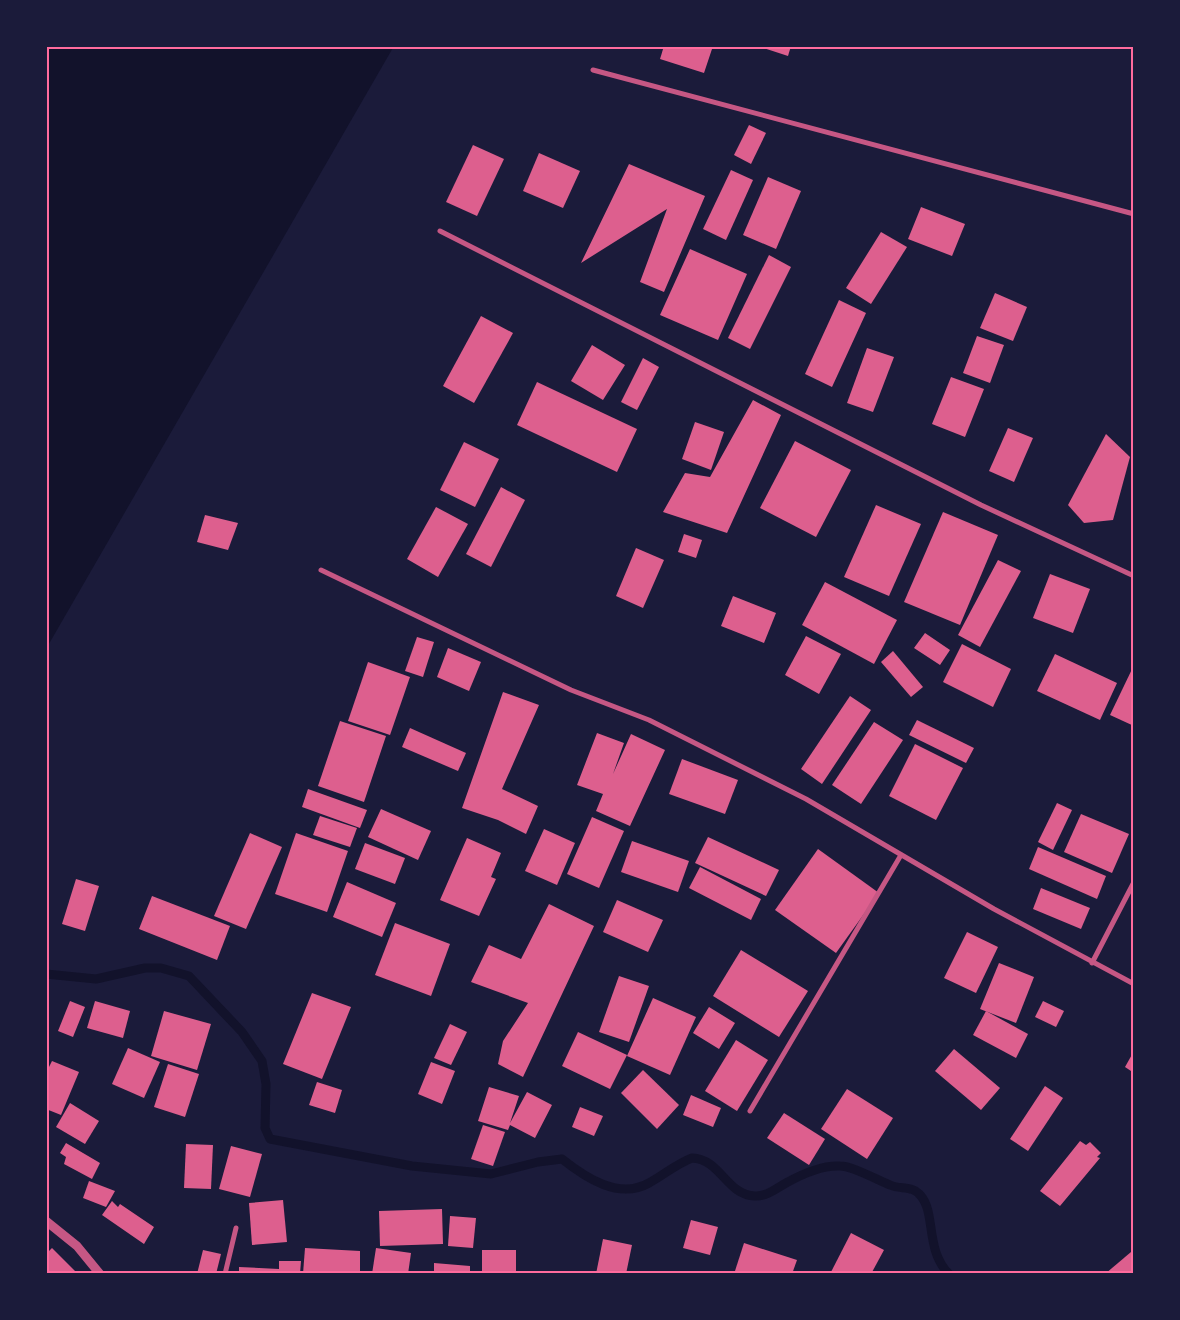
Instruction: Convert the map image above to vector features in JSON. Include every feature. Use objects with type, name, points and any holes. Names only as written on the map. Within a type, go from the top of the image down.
[{"type":"street","points":[[593,70],[1134,214]]},
{"type":"street","points":[[440,230],[981,505],[1134,576]]},
{"type":"street","points":[[321,570],[571,690],[649,720],[806,799],[901,856],[1092,963],[1134,984]]},
{"type":"street","points":[[750,1112],[901,856]]},
{"type":"street","points":[[1092,963],[1134,882]]},
{"type":"street","points":[[46,1221],[77,1246],[100,1274]]},
{"type":"street","points":[[224,1274],[236,1228]]},
{"type":"shaded area","points":[[46,46],[394,46],[46,649]]},
{"type":"building","points":[[664,46],[713,46],[704,73],[660,59]]},
{"type":"building","points":[[757,46],[791,46],[788,56]]},
{"type":"building","points":[[749,125],[766,133],[751,164],[734,155]]},
{"type":"building","points":[[473,145],[504,159],[477,216],[446,202]]},
{"type":"building","points":[[539,153],[580,171],[563,208],[523,191]]},
{"type":"building","points":[[629,164],[705,196],[664,292],[640,282],[667,209],[581,263]]},
{"type":"building","points":[[731,170],[753,180],[726,240],[703,229]]},
{"type":"building","points":[[768,177],[801,191],[776,249],[743,235]]},
{"type":"building","points":[[921,207],[965,224],[952,256],[908,239]]},
{"type":"building","points":[[881,232],[907,247],[871,304],[846,288]]},
{"type":"building","points":[[690,249],[747,274],[718,340],[660,315]]},
{"type":"building","points":[[769,255],[791,267],[750,349],[728,338]]},
{"type":"building","points":[[995,293],[1027,307],[1013,341],[980,328]]},
{"type":"building","points":[[839,300],[866,313],[832,387],[805,374]]},
{"type":"building","points":[[481,316],[513,333],[474,403],[443,386]]},
{"type":"building","points":[[977,336],[1004,345],[990,383],[963,373]]},
{"type":"building","points":[[592,345],[625,365],[603,400],[571,381]]},
{"type":"building","points":[[867,348],[894,357],[873,412],[847,403]]},
{"type":"building","points":[[643,358],[659,367],[637,410],[621,402]]},
{"type":"building","points":[[951,377],[984,389],[965,437],[932,424]]},
{"type":"building","points":[[537,382],[637,429],[617,472],[517,425]]},
{"type":"building","points":[[753,400],[781,415],[727,533],[663,512],[685,473],[710,477]]},
{"type":"building","points":[[695,422],[724,432],[711,470],[682,459]]},
{"type":"building","points":[[1008,428],[1033,438],[1014,482],[989,471]]},
{"type":"building","points":[[1106,434],[1130,457],[1113,520],[1084,523],[1068,505]]},
{"type":"building","points":[[795,441],[851,470],[816,537],[760,508]]},
{"type":"building","points":[[464,442],[499,459],[475,507],[440,490]]},
{"type":"building","points":[[501,487],[525,500],[491,567],[466,554]]},
{"type":"building","points":[[876,505],[921,524],[889,596],[844,577]]},
{"type":"building","points":[[436,507],[468,524],[438,577],[407,559]]},
{"type":"building","points":[[943,512],[998,535],[960,625],[904,602]]},
{"type":"building","points":[[205,515],[238,523],[228,550],[197,542]]},
{"type":"building","points":[[684,534],[702,540],[696,558],[678,552]]},
{"type":"building","points":[[636,548],[664,560],[643,608],[616,596]]},
{"type":"building","points":[[998,560],[1021,571],[980,647],[958,635]]},
{"type":"building","points":[[1050,574],[1090,589],[1073,633],[1033,618]]},
{"type":"building","points":[[825,582],[897,620],[874,664],[802,625]]},
{"type":"building","points":[[733,596],[776,613],[764,643],[721,626]]},
{"type":"building","points":[[925,633],[950,650],[940,665],[914,648]]},
{"type":"building","points":[[806,636],[841,654],[819,694],[785,675]]},
{"type":"building","points":[[417,637],[434,642],[423,677],[405,671]]},
{"type":"building","points":[[962,644],[1011,669],[993,707],[943,682]]},
{"type":"building","points":[[448,648],[481,662],[469,691],[437,677]]},
{"type":"building","points":[[893,651],[923,687],[911,697],[881,662]]},
{"type":"building","points":[[1055,654],[1117,683],[1100,720],[1037,691]]},
{"type":"building","points":[[368,662],[410,677],[390,735],[348,721]]},
{"type":"building","points":[[1134,665],[1134,726],[1110,715]]},
{"type":"building","points":[[503,692],[539,705],[502,789],[538,806],[526,834],[498,820],[462,808]]},
{"type":"building","points":[[850,696],[871,710],[822,784],[801,769]]},
{"type":"building","points":[[917,720],[974,748],[966,763],[909,735]]},
{"type":"building","points":[[340,721],[386,736],[364,802],[318,786]]},
{"type":"building","points":[[874,722],[903,740],[861,804],[832,785]]},
{"type":"building","points":[[410,728],[466,753],[458,771],[402,747]]},
{"type":"building","points":[[597,733],[624,743],[613,774],[631,734],[665,750],[630,826],[596,811],[603,794],[577,785]]},
{"type":"building","points":[[915,744],[963,768],[936,820],[889,796]]},
{"type":"building","points":[[682,759],[738,780],[725,814],[669,794]]},
{"type":"building","points":[[308,789],[367,810],[360,828],[302,807]]},
{"type":"building","points":[[1057,803],[1072,810],[1053,850],[1038,842]]},
{"type":"building","points":[[381,809],[431,831],[418,860],[368,837]]},
{"type":"building","points":[[1081,814],[1129,834],[1112,873],[1064,852]]},
{"type":"building","points":[[320,816],[357,828],[350,847],[313,835]]},
{"type":"building","points":[[592,817],[624,831],[599,888],[567,874]]},
{"type":"building","points":[[544,829],[575,843],[557,885],[525,871]]},
{"type":"building","points":[[250,833],[282,847],[246,929],[214,916]]},
{"type":"building","points":[[296,833],[348,851],[327,912],[275,894]]},
{"type":"building","points":[[708,837],[779,870],[766,896],[695,863]]},
{"type":"building","points":[[467,838],[501,853],[491,877],[496,879],[479,916],[440,900]]},
{"type":"building","points":[[632,841],[689,861],[678,892],[621,872]]},
{"type":"building","points":[[365,843],[405,858],[395,884],[355,869]]},
{"type":"building","points":[[1038,847],[1106,876],[1097,899],[1029,869]]},
{"type":"building","points":[[818,849],[879,893],[836,953],[775,910]]},
{"type":"building","points":[[700,867],[761,899],[751,920],[689,888]]},
{"type":"building","points":[[76,879],[99,886],[85,931],[62,924]]},
{"type":"building","points":[[347,882],[396,903],[382,937],[333,917]]},
{"type":"building","points":[[1041,888],[1090,908],[1081,929],[1033,909]]},
{"type":"building","points":[[152,896],[230,926],[217,960],[139,929]]},
{"type":"building","points":[[617,900],[663,920],[648,952],[603,932]]},
{"type":"building","points":[[549,904],[594,926],[523,1077],[498,1064],[503,1041],[528,1003],[471,982],[489,945],[521,959]]},
{"type":"building","points":[[395,923],[450,944],[431,996],[375,975]]},
{"type":"building","points":[[967,932],[998,947],[976,993],[944,978]]},
{"type":"building","points":[[741,950],[808,991],[779,1037],[713,996]]},
{"type":"building","points":[[999,963],[1034,977],[1016,1023],[980,1009]]},
{"type":"building","points":[[619,976],[649,986],[629,1042],[599,1032]]},
{"type":"building","points":[[312,993],[351,1007],[322,1079],[283,1064]]},
{"type":"building","points":[[653,998],[696,1017],[670,1075],[627,1056]]},
{"type":"building","points":[[70,1001],[85,1007],[73,1037],[58,1031]]},
{"type":"building","points":[[95,1001],[130,1011],[123,1038],[87,1028]]},
{"type":"building","points":[[1043,1001],[1064,1011],[1056,1027],[1035,1017]]},
{"type":"building","points":[[709,1007],[735,1023],[719,1049],[693,1033]]},
{"type":"building","points":[[164,1011],[211,1024],[197,1070],[151,1056]]},
{"type":"building","points":[[986,1011],[1028,1034],[1016,1058],[973,1035]]},
{"type":"building","points":[[450,1024],[467,1032],[451,1065],[434,1058]]},
{"type":"building","points":[[578,1032],[627,1055],[610,1089],[562,1066]]},
{"type":"building","points":[[736,1040],[768,1060],[737,1111],[705,1091]]},
{"type":"building","points":[[128,1048],[160,1062],[144,1098],[112,1084]]},
{"type":"building","points":[[954,1049],[1000,1088],[981,1110],[935,1071]]},
{"type":"building","points":[[1134,1051],[1134,1073],[1125,1067]]},
{"type":"building","points":[[52,1061],[79,1072],[61,1115],[46,1109],[46,1073]]},
{"type":"building","points":[[431,1062],[455,1071],[442,1104],[418,1094]]},
{"type":"building","points":[[168,1064],[199,1074],[185,1117],[154,1107]]},
{"type":"building","points":[[643,1070],[679,1105],[657,1129],[621,1093]]},
{"type":"building","points":[[317,1082],[342,1090],[335,1113],[309,1105]]},
{"type":"building","points":[[1045,1086],[1063,1098],[1028,1151],[1010,1139]]},
{"type":"building","points":[[489,1087],[519,1096],[510,1123],[527,1092],[552,1105],[535,1138],[510,1125],[508,1130],[478,1121]]},
{"type":"building","points":[[847,1089],[893,1118],[867,1159],[821,1129]]},
{"type":"building","points":[[691,1095],[721,1108],[713,1127],[683,1115]]},
{"type":"building","points":[[70,1103],[99,1121],[85,1144],[56,1127]]},
{"type":"building","points":[[580,1107],[603,1116],[594,1136],[572,1127]]},
{"type":"building","points":[[784,1113],[825,1139],[809,1165],[767,1138]]},
{"type":"building","points":[[483,1125],[505,1132],[493,1166],[471,1159]]},
{"type":"building","points":[[1080,1141],[1086,1145],[1090,1142],[1101,1153],[1097,1157],[1100,1158],[1060,1206],[1040,1191]]},
{"type":"building","points":[[66,1143],[100,1163],[92,1179],[64,1164],[66,1157],[60,1153]]},
{"type":"building","points":[[186,1144],[213,1145],[211,1189],[184,1188]]},
{"type":"building","points":[[231,1146],[262,1154],[250,1197],[219,1189]]},
{"type":"building","points":[[89,1181],[115,1191],[106,1207],[83,1198]]},
{"type":"building","points":[[283,1200],[287,1242],[252,1245],[249,1203]]},
{"type":"building","points":[[112,1201],[118,1207],[120,1204],[154,1227],[144,1244],[102,1215]]},
{"type":"building","points":[[442,1209],[443,1244],[380,1246],[379,1211]]},
{"type":"building","points":[[450,1216],[476,1218],[473,1248],[448,1246]]},
{"type":"building","points":[[691,1220],[718,1227],[710,1255],[683,1248]]},
{"type":"building","points":[[851,1233],[884,1250],[871,1274],[830,1274]]},
{"type":"building","points":[[603,1239],[632,1245],[626,1274],[596,1274]]},
{"type":"building","points":[[744,1243],[797,1260],[792,1274],[734,1274]]},
{"type":"building","points":[[52,1248],[78,1274],[46,1274],[46,1254]]},
{"type":"building","points":[[305,1248],[360,1251],[360,1274],[303,1274]]},
{"type":"building","points":[[376,1248],[411,1253],[408,1274],[372,1274]]},
{"type":"building","points":[[203,1250],[221,1254],[216,1274],[197,1274]]},
{"type":"building","points":[[482,1250],[516,1250],[516,1274],[482,1274]]},
{"type":"building","points":[[1131,1252],[1134,1255],[1134,1274],[1105,1274]]},
{"type":"building","points":[[279,1261],[301,1261],[300,1274],[239,1274],[239,1267],[279,1269]]},
{"type":"building","points":[[434,1263],[470,1266],[470,1274],[434,1274]]},
{"type":"waterway","points":[[46,974],[96,979],[145,968],[161,968],[189,976],[242,1032],[262,1061],[266,1084],[265,1128],[270,1139],[412,1166],[491,1174],[538,1162],[562,1159],[592,1179],[615,1188],[626,1189],[638,1188],[649,1183],[692,1158],[710,1164],[737,1190],[755,1196],[767,1194],[812,1171],[840,1166],[858,1171],[890,1185],[911,1189],[918,1193],[926,1204],[937,1254],[949,1274]]}]
